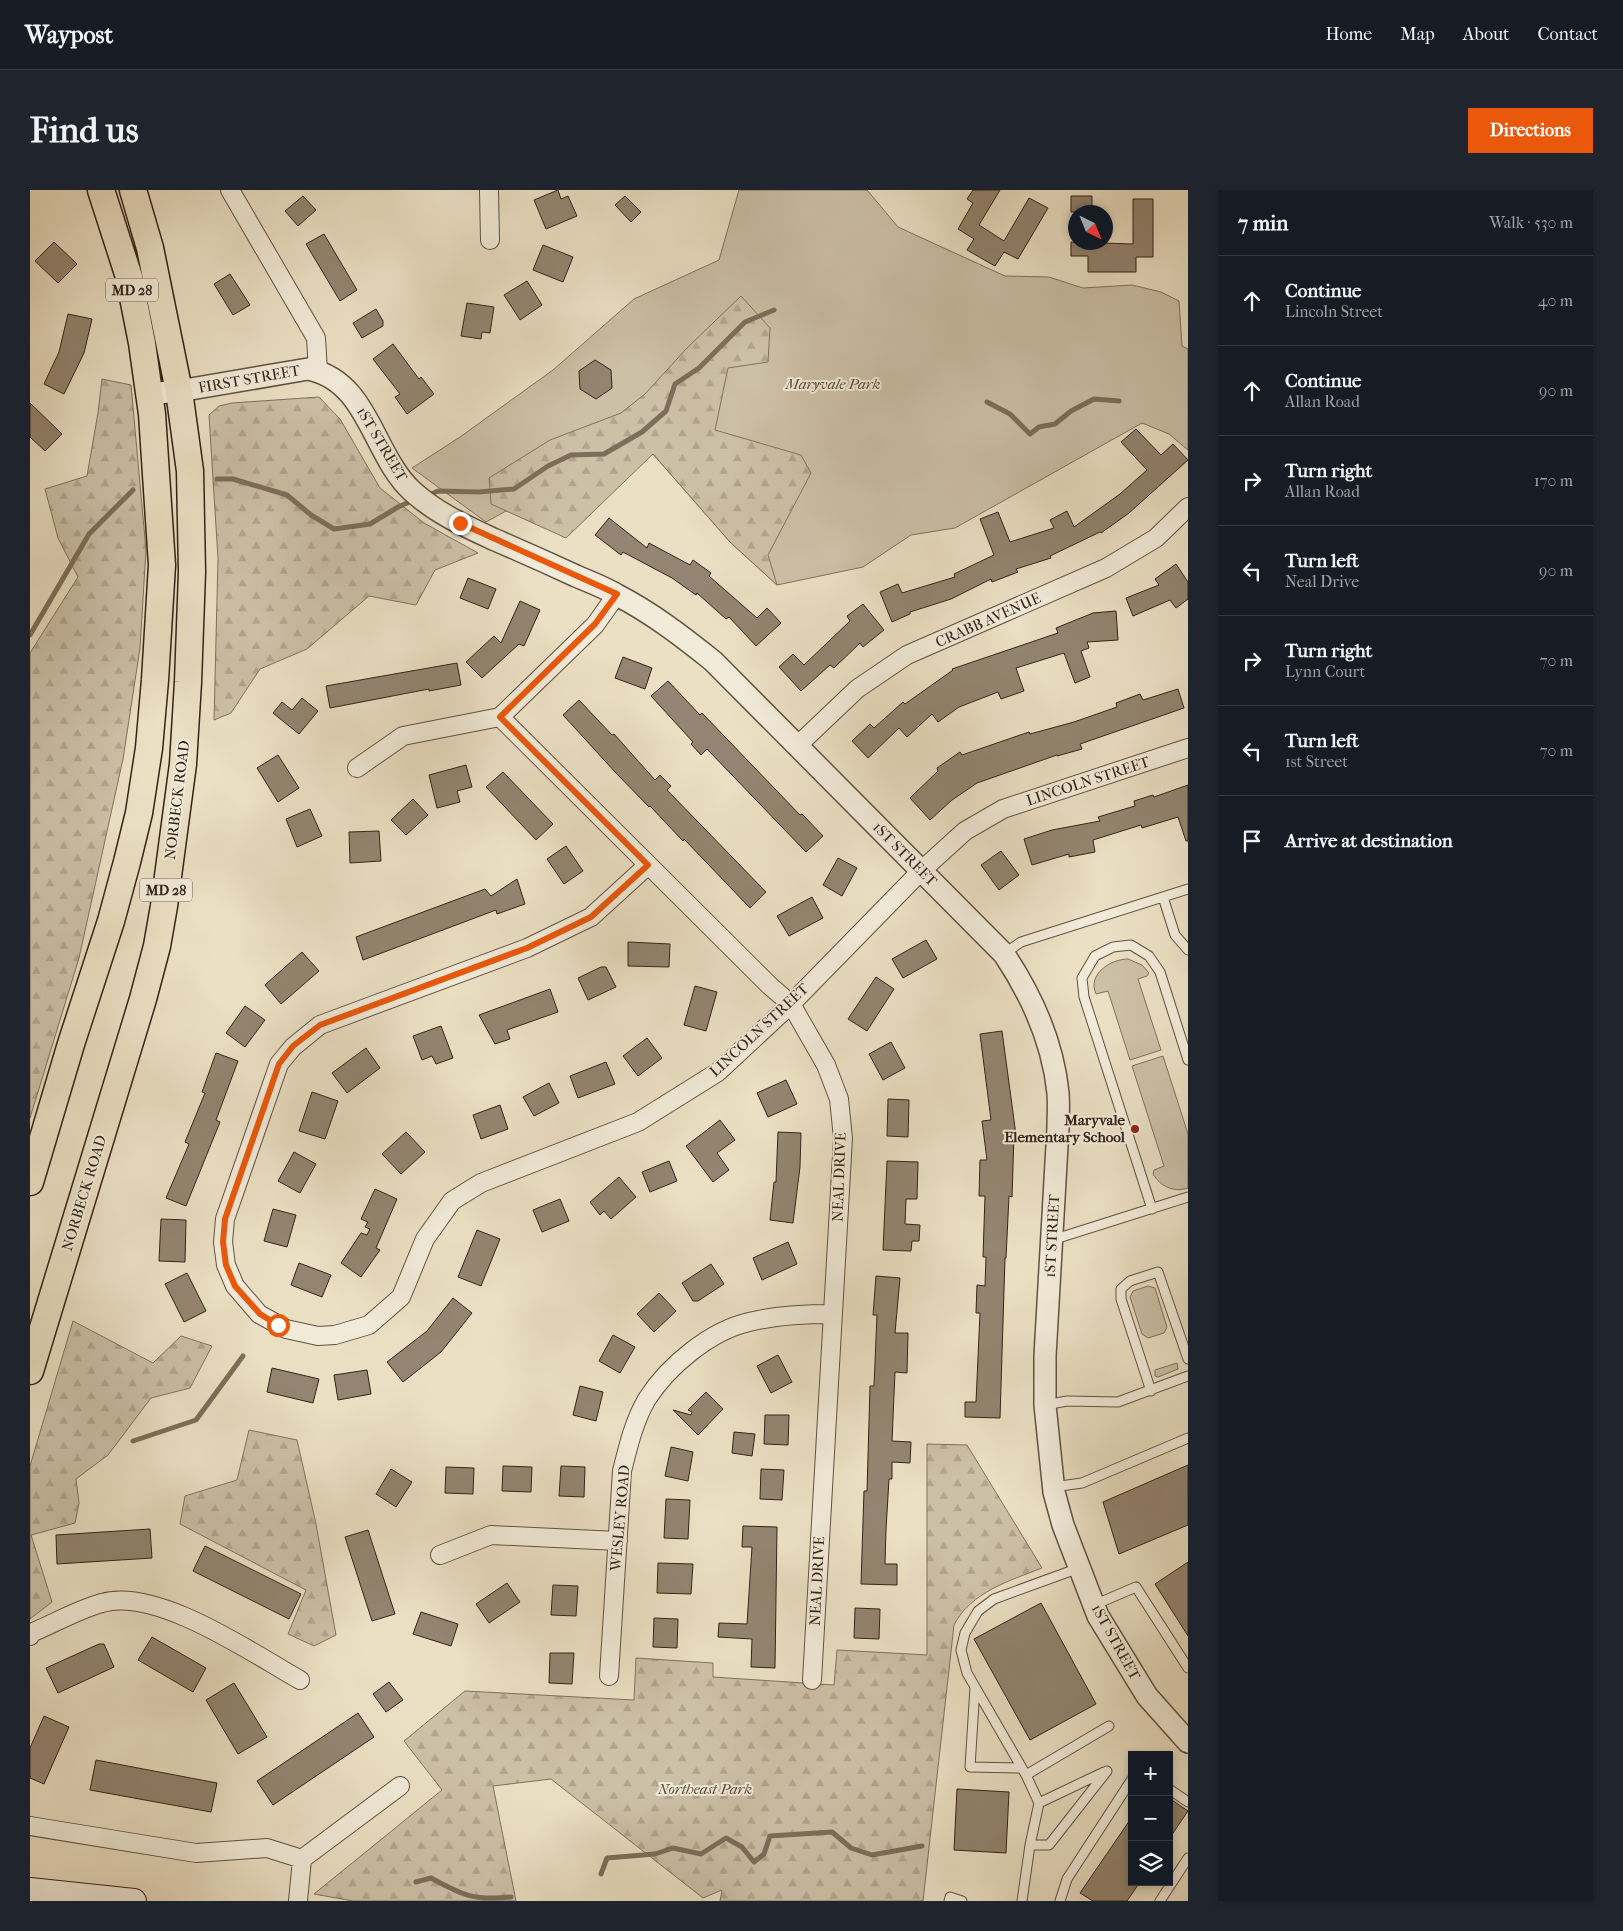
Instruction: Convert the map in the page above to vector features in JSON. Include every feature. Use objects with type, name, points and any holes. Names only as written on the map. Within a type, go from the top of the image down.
[{"type":"main road","name":"MD 28","points":[[30,1182],[125,871],[139,813],[149,748],[155,680],[162,565],[152,414],[142,343],[129,277],[101,190]]},
{"type":"main road","name":"FIRST STREET","points":[[133,190],[150,248],[179,391]]},
{"type":"main road","name":"NORBECK ROAD","points":[[30,1371],[143,999],[157,946],[164,906],[183,764],[192,572],[190,471],[179,391]]},
{"type":"main road","points":[[30,1890],[134,1901]]},
{"type":"street","points":[[230,190],[316,338],[318,371]]},
{"type":"street","points":[[489,190],[490,240]]},
{"type":"street","name":"FIRST STREET","points":[[148,394],[179,391],[308,369],[318,371]]},
{"type":"street","name":"1ST STREET","points":[[318,371],[342,385],[359,405],[396,471],[411,490],[428,504],[460,523],[617,594],[678,633],[714,661],[1004,954],[1021,980],[1038,1014],[1052,1060],[1058,1094],[1058,1128],[1045,1356],[1045,1405],[1053,1487],[1063,1525],[1079,1568],[1094,1605],[1118,1651],[1147,1696],[1188,1742]]},
{"type":"street","name":"CRABB AVENUE","points":[[797,746],[857,690],[907,655],[1106,568],[1156,538],[1188,507]]},
{"type":"street","points":[[357,768],[403,736],[500,717],[595,624],[617,594]]},
{"type":"street","name":"NEAL DRIVE","points":[[500,717],[770,986],[791,1004],[826,1065],[839,1099],[843,1138],[812,1680]]},
{"type":"street","name":"LINCOLN STREET","points":[[648,865],[591,917],[527,948],[320,1025],[293,1046],[279,1064],[225,1219],[223,1242],[226,1265],[235,1286],[260,1314],[286,1329],[318,1336],[335,1335],[369,1325],[401,1296],[425,1239],[452,1201],[481,1183],[638,1122],[718,1072],[791,1004],[922,870],[965,831],[1003,810],[1188,748]]},
{"type":"street","name":"WESLEY ROAD","points":[[610,1676],[622,1471],[629,1440],[648,1399],[675,1366],[708,1339],[746,1322],[789,1314],[832,1314]]},
{"type":"street","points":[[440,1555],[491,1535],[618,1541]]},
{"type":"street","points":[[30,1636],[31,1633],[102,1602],[138,1601],[194,1620],[300,1680]]},
{"type":"street","points":[[298,1901],[302,1859],[400,1786]]},
{"type":"street","points":[[30,1826],[196,1853],[267,1848],[302,1859]]},
{"type":"lane","points":[[1004,954],[1021,942],[1188,889]]},
{"type":"lane","points":[[1162,897],[1175,935],[1188,950]]},
{"type":"lane","points":[[1152,1209],[1084,997],[1082,978],[1095,956],[1112,947],[1131,945],[1149,956],[1160,972],[1188,1060]]},
{"type":"lane","points":[[1052,1240],[1188,1197]]},
{"type":"lane","points":[[1151,1391],[1121,1299],[1121,1289],[1130,1281],[1158,1272],[1188,1359]]},
{"type":"lane","points":[[1045,1405],[1067,1401],[1118,1402],[1188,1376]]},
{"type":"lane","points":[[1053,1487],[1082,1483],[1188,1438]]},
{"type":"lane","points":[[1022,1901],[1030,1845],[1039,1803],[1024,1771],[967,1673],[961,1650],[965,1633],[978,1610],[994,1599],[1079,1568]]},
{"type":"lane","points":[[1094,1605],[1136,1587],[1188,1668]]},
{"type":"lane","points":[[975,1688],[970,1767],[1024,1771],[1109,1726]]},
{"type":"lane","points":[[1030,1845],[1049,1845],[1107,1771],[1039,1803]]},
{"type":"lane","points":[[1060,1901],[1067,1879],[1128,1785]]},
{"type":"lane","points":[[1173,1792],[1188,1802]]},
{"type":"lane","points":[[1160,1901],[1188,1858]]},
{"type":"lane","points":[[949,1901],[950,1897],[962,1901]]},
{"type":"green space","name":"Maryvale Park","points":[[739,190],[867,190],[898,227],[1005,276],[1049,277],[1083,288],[1132,285],[1161,292],[1179,301],[1182,346],[1188,349],[1188,450],[1169,434],[1142,423],[955,528],[911,535],[863,567],[777,585],[730,542],[653,454],[537,494],[486,522],[412,468],[460,437],[553,370],[634,299],[719,260]]},
{"type":"green space","points":[[741,296],[770,328],[768,362],[728,368],[715,430],[801,455],[811,473],[768,555],[777,585],[730,542],[653,454],[566,538],[491,504],[489,478],[550,440],[621,413],[645,394],[687,348]]},
{"type":"green space","points":[[102,379],[131,385],[146,550],[140,648],[123,759],[79,958],[30,1118],[30,653],[78,577],[58,538],[45,489],[87,476]]},
{"type":"green space","points":[[319,397],[340,419],[380,488],[424,523],[478,553],[435,570],[416,605],[369,596],[307,649],[260,669],[231,713],[214,720],[218,558],[209,415],[219,406],[232,403]]},
{"type":"green space","points":[[1128,959],[1142,965],[1149,973],[1147,976],[1138,979],[1161,1050],[1130,1060],[1108,991],[1096,994],[1094,987],[1095,980],[1102,969],[1115,962]]},
{"type":"green space","points":[[1163,1056],[1188,1134],[1188,1188],[1178,1190],[1163,1185],[1153,1174],[1154,1170],[1164,1166],[1132,1066]]},
{"type":"green space","points":[[1148,1286],[1155,1288],[1167,1327],[1164,1333],[1148,1338],[1142,1334],[1130,1297],[1133,1291]]},
{"type":"green space","points":[[73,1321],[153,1363],[181,1336],[212,1346],[190,1388],[151,1398],[108,1455],[76,1479],[79,1503],[75,1523],[31,1535],[52,1602],[30,1619],[30,1466]]},
{"type":"green space","points":[[1177,1363],[1178,1369],[1158,1377],[1155,1376],[1155,1370]]},
{"type":"green space","points":[[249,1430],[297,1440],[316,1524],[336,1635],[314,1646],[288,1634],[306,1590],[180,1524],[185,1496],[237,1480]]},
{"type":"green space","name":"Northeast Park","points":[[927,1444],[967,1445],[1042,1568],[1004,1583],[981,1596],[970,1604],[954,1625],[923,1901],[720,1901],[722,1890],[703,1898],[551,1779],[493,1786],[516,1901],[353,1901],[314,1894],[442,1790],[404,1741],[465,1691],[634,1700],[636,1658],[713,1663],[713,1677],[834,1685],[837,1650],[927,1655]]},
{"type":"building","points":[[558,190],[561,199],[568,196],[577,216],[546,229],[534,200]]},
{"type":"building","points":[[973,190],[1000,190],[979,225],[1004,241],[1029,198],[1048,208],[1018,259],[1004,252],[995,266],[967,250],[974,239],[958,229],[973,203],[967,199]]},
{"type":"building","points":[[303,196],[316,210],[298,226],[285,211]]},
{"type":"building","points":[[625,196],[641,212],[631,222],[615,205]]},
{"type":"building","points":[[1071,196],[1092,196],[1092,205],[1071,205]]},
{"type":"building","points":[[1133,199],[1153,199],[1153,257],[1136,257],[1136,272],[1088,272],[1088,256],[1071,256],[1071,250],[1113,250],[1113,243],[1133,244]]},
{"type":"building","points":[[324,234],[357,290],[340,301],[306,244]]},
{"type":"building","points":[[54,242],[77,264],[58,283],[35,261]]},
{"type":"building","points":[[543,245],[573,257],[563,282],[533,270]]},
{"type":"building","points":[[230,274],[250,305],[233,315],[214,284]]},
{"type":"building","points":[[527,281],[542,305],[520,320],[504,295]]},
{"type":"building","points":[[467,303],[494,307],[490,333],[482,332],[481,339],[461,336]]},
{"type":"building","points":[[376,309],[383,321],[383,326],[362,338],[353,323]]},
{"type":"building","points":[[68,314],[92,319],[84,353],[64,394],[44,384],[59,352]]},
{"type":"building","points":[[393,344],[419,379],[421,377],[434,394],[407,414],[395,397],[400,394],[373,359]]},
{"type":"building","points":[[595,360],[611,370],[612,388],[596,399],[580,389],[579,371]]},
{"type":"building","points":[[30,403],[62,434],[45,451],[30,437]]},
{"type":"building","points":[[1136,429],[1161,455],[1173,444],[1188,460],[1129,513],[1101,533],[1050,556],[1051,558],[1016,569],[1018,572],[992,582],[991,579],[951,599],[910,612],[910,614],[892,622],[880,592],[898,584],[902,593],[955,577],[954,574],[994,555],[980,519],[998,512],[1010,542],[1054,528],[1050,520],[1067,511],[1074,527],[1120,494],[1147,470],[1121,442]]},
{"type":"building","points":[[609,518],[647,548],[649,543],[690,565],[693,560],[711,573],[709,576],[757,618],[767,608],[781,623],[756,646],[729,617],[726,619],[697,593],[696,595],[672,578],[623,552],[621,555],[595,535]]},
{"type":"building","points":[[1176,564],[1188,582],[1188,599],[1176,608],[1170,600],[1133,616],[1126,598],[1159,585],[1155,579]]},
{"type":"building","points":[[468,578],[496,589],[488,609],[460,598]]},
{"type":"building","points":[[520,601],[540,610],[524,646],[519,644],[482,678],[466,662],[494,636],[501,643]]},
{"type":"building","points":[[863,604],[884,630],[863,647],[860,643],[834,668],[830,665],[801,691],[779,667],[793,654],[804,665],[850,621],[847,616]]},
{"type":"building","points":[[1116,611],[1118,640],[1087,642],[1089,648],[1081,651],[1090,677],[1075,683],[1064,653],[1016,668],[1024,691],[1001,699],[998,692],[959,707],[938,722],[932,714],[907,737],[899,728],[868,758],[852,741],[870,724],[874,728],[903,702],[905,704],[952,669],[1058,633],[1056,628],[1093,613]]},
{"type":"building","points":[[623,657],[652,668],[645,689],[615,678]]},
{"type":"building","points":[[457,663],[461,685],[429,691],[429,689],[330,708],[326,686]]},
{"type":"building","points":[[668,681],[823,836],[806,852],[707,749],[701,755],[691,744],[693,742],[651,696]]},
{"type":"building","points":[[1178,689],[1184,708],[1080,744],[1082,749],[1057,755],[977,783],[952,800],[930,820],[910,798],[938,771],[937,768],[960,752],[962,755],[1029,732],[1030,734],[1074,722],[1117,707],[1116,703],[1140,694],[1143,700]]},
{"type":"building","points":[[302,698],[318,711],[299,734],[273,713],[282,702],[292,710]]},
{"type":"building","points":[[579,700],[612,735],[614,734],[655,780],[660,775],[671,786],[667,790],[766,892],[750,908],[684,839],[683,841],[616,773],[563,715]]},
{"type":"building","points":[[278,755],[299,788],[278,802],[257,768]]},
{"type":"building","points":[[466,765],[472,787],[457,791],[460,802],[437,808],[429,775]]},
{"type":"building","points":[[503,772],[553,824],[536,840],[486,787]]},
{"type":"building","points":[[1188,785],[1188,841],[1186,841],[1178,817],[1142,828],[1141,825],[1093,840],[1095,852],[1069,857],[1069,854],[1032,865],[1024,839],[1052,830],[1100,821],[1098,817],[1135,806],[1134,801],[1153,795],[1154,797]]},
{"type":"building","points":[[413,799],[428,815],[406,835],[391,820]]},
{"type":"building","points":[[310,809],[322,836],[297,847],[286,819]]},
{"type":"building","points":[[379,831],[381,861],[350,863],[349,832]]},
{"type":"building","points":[[566,846],[583,871],[564,884],[547,859]]},
{"type":"building","points":[[1001,851],[1019,875],[999,890],[981,865]]},
{"type":"building","points":[[838,858],[857,868],[842,896],[823,885]]},
{"type":"building","points":[[517,879],[525,904],[497,914],[496,910],[363,960],[356,937],[485,889],[491,896]]},
{"type":"building","points":[[812,897],[823,918],[789,936],[777,916]]},
{"type":"building","points":[[926,940],[937,959],[903,978],[892,959]]},
{"type":"building","points":[[628,942],[670,944],[669,967],[628,966]]},
{"type":"building","points":[[302,952],[319,971],[281,1004],[265,985]]},
{"type":"building","points":[[601,967],[606,967],[616,987],[588,1000],[578,978]]},
{"type":"building","points":[[876,977],[894,989],[867,1031],[848,1019]]},
{"type":"building","points":[[695,986],[717,992],[706,1031],[684,1025]]},
{"type":"building","points":[[550,989],[558,1012],[507,1030],[510,1039],[495,1044],[479,1015]]},
{"type":"building","points":[[245,1006],[265,1020],[245,1047],[226,1033]]},
{"type":"building","points":[[441,1026],[453,1058],[436,1064],[432,1056],[422,1060],[413,1036]]},
{"type":"building","points":[[1002,1031],[1016,1135],[1014,1135],[1012,1197],[1009,1196],[1005,1258],[1000,1418],[965,1417],[965,1402],[976,1402],[980,1313],[976,1313],[977,1285],[985,1286],[986,1257],[983,1257],[985,1196],[979,1196],[980,1160],[987,1160],[982,1121],[991,1120],[980,1034]]},
{"type":"building","points":[[647,1038],[662,1058],[638,1076],[623,1056]]},
{"type":"building","points":[[891,1042],[905,1068],[883,1080],[869,1054]]},
{"type":"building","points":[[366,1048],[380,1068],[347,1093],[332,1073]]},
{"type":"building","points":[[216,1053],[238,1061],[216,1120],[220,1122],[186,1206],[166,1198],[189,1144],[185,1142],[205,1093],[202,1092]]},
{"type":"building","points":[[606,1062],[615,1084],[578,1098],[570,1076]]},
{"type":"building","points":[[786,1080],[797,1104],[768,1117],[757,1093]]},
{"type":"building","points":[[549,1083],[559,1103],[534,1116],[523,1097]]},
{"type":"building","points":[[312,1092],[338,1101],[325,1139],[299,1131]]},
{"type":"building","points":[[888,1099],[909,1100],[908,1137],[887,1136]]},
{"type":"building","points":[[500,1105],[508,1129],[481,1139],[473,1115]]},
{"type":"building","points":[[720,1120],[735,1140],[717,1153],[729,1170],[713,1182],[686,1146]]},
{"type":"building","points":[[406,1132],[425,1152],[401,1174],[382,1154]]},
{"type":"building","points":[[778,1132],[801,1133],[800,1167],[793,1223],[770,1220],[774,1182],[776,1182]]},
{"type":"building","points":[[294,1152],[316,1164],[300,1193],[278,1181]]},
{"type":"building","points":[[669,1161],[677,1181],[650,1192],[642,1172]]},
{"type":"building","points":[[887,1161],[918,1162],[917,1199],[906,1199],[905,1224],[920,1225],[919,1241],[912,1241],[911,1251],[883,1250]]},
{"type":"building","points":[[619,1177],[636,1197],[611,1219],[604,1211],[600,1215],[590,1202]]},
{"type":"building","points":[[375,1189],[397,1199],[376,1248],[380,1250],[361,1277],[341,1263],[361,1233],[367,1235],[370,1229],[365,1227],[368,1222],[361,1219]]},
{"type":"building","points":[[560,1199],[569,1221],[542,1232],[533,1210]]},
{"type":"building","points":[[273,1209],[296,1215],[287,1247],[264,1241]]},
{"type":"building","points":[[161,1219],[186,1220],[185,1262],[159,1261]]},
{"type":"building","points":[[477,1230],[500,1239],[481,1286],[458,1277]]},
{"type":"building","points":[[788,1242],[797,1264],[762,1280],[753,1258]]},
{"type":"building","points":[[299,1263],[331,1275],[322,1297],[291,1285]]},
{"type":"building","points":[[711,1264],[724,1284],[698,1301],[693,1301],[682,1283]]},
{"type":"building","points":[[187,1273],[206,1311],[184,1322],[165,1284]]},
{"type":"building","points":[[876,1276],[900,1278],[895,1333],[908,1333],[907,1373],[895,1372],[892,1441],[911,1442],[910,1463],[892,1462],[886,1530],[885,1564],[897,1564],[897,1585],[861,1584],[864,1491],[867,1491],[870,1386],[874,1386],[877,1315],[873,1315]]},
{"type":"building","points":[[659,1293],[676,1311],[654,1332],[637,1314]]},
{"type":"building","points":[[453,1298],[472,1313],[441,1352],[403,1382],[387,1362],[427,1331]]},
{"type":"building","points":[[613,1335],[635,1347],[620,1373],[599,1361]]},
{"type":"building","points":[[778,1355],[792,1382],[771,1393],[757,1366]]},
{"type":"building","points":[[272,1368],[319,1379],[313,1403],[267,1392]]},
{"type":"building","points":[[367,1370],[371,1394],[338,1400],[334,1375]]},
{"type":"building","points":[[580,1386],[603,1392],[596,1421],[573,1415]]},
{"type":"building","points":[[706,1392],[723,1409],[698,1435],[673,1410],[691,1415],[692,1412],[688,1410]]},
{"type":"building","points":[[765,1415],[789,1415],[788,1445],[764,1444]]},
{"type":"building","points":[[734,1432],[755,1434],[752,1456],[732,1453]]},
{"type":"building","points":[[671,1447],[693,1452],[688,1481],[665,1476]]},
{"type":"building","points":[[1188,1465],[1188,1525],[1119,1554],[1103,1502]]},
{"type":"building","points":[[503,1466],[532,1467],[531,1492],[502,1491]]},
{"type":"building","points":[[561,1466],[585,1467],[584,1497],[559,1496]]},
{"type":"building","points":[[446,1467],[474,1468],[473,1494],[445,1493]]},
{"type":"building","points":[[391,1469],[412,1482],[396,1507],[376,1494]]},
{"type":"building","points":[[761,1469],[784,1470],[782,1500],[760,1499]]},
{"type":"building","points":[[666,1499],[690,1500],[688,1539],[664,1538]]},
{"type":"building","points":[[743,1526],[777,1527],[775,1668],[751,1667],[752,1639],[718,1637],[719,1623],[747,1624],[752,1547],[742,1547]]},
{"type":"building","points":[[150,1529],[152,1558],[57,1564],[56,1535]]},
{"type":"building","points":[[368,1530],[395,1614],[372,1621],[345,1537]]},
{"type":"building","points":[[205,1546],[301,1594],[289,1619],[193,1571]]},
{"type":"building","points":[[1188,1562],[1188,1636],[1155,1584]]},
{"type":"building","points":[[658,1563],[693,1564],[691,1594],[657,1593]]},
{"type":"building","points":[[507,1583],[520,1602],[489,1623],[476,1604]]},
{"type":"building","points":[[553,1585],[578,1586],[576,1616],[551,1615]]},
{"type":"building","points":[[1041,1603],[1096,1704],[1030,1740],[974,1639]]},
{"type":"building","points":[[855,1608],[880,1609],[879,1639],[854,1638]]},
{"type":"building","points":[[421,1612],[458,1624],[451,1646],[413,1634]]},
{"type":"building","points":[[654,1618],[678,1619],[677,1648],[653,1647]]},
{"type":"building","points":[[152,1637],[206,1668],[193,1692],[138,1660]]},
{"type":"building","points":[[99,1644],[104,1644],[114,1667],[58,1693],[46,1668]]},
{"type":"building","points":[[550,1653],[574,1653],[572,1684],[549,1683]]},
{"type":"building","points":[[389,1682],[403,1700],[386,1712],[373,1694]]},
{"type":"building","points":[[234,1683],[267,1737],[238,1754],[206,1700]]},
{"type":"building","points":[[358,1713],[374,1737],[273,1805],[257,1781]]},
{"type":"building","points":[[44,1716],[69,1727],[44,1784],[30,1778],[30,1748]]},
{"type":"building","points":[[96,1760],[217,1783],[211,1812],[90,1790]]},
{"type":"building","points":[[957,1789],[1009,1792],[1006,1853],[954,1850]]},
{"type":"building","points":[[1173,1801],[1188,1811],[1173,1833]]},
{"type":"building","points":[[1128,1823],[1128,1886],[1137,1886],[1127,1901],[1093,1901],[1080,1893]]},
{"type":"waterway","points":[[427,496],[438,491],[479,492],[514,489],[548,466],[571,455],[604,454],[642,432],[666,411],[675,384],[699,368],[745,322],[774,310]]},
{"type":"waterway","points":[[987,402],[1010,414],[1030,434],[1039,427],[1055,424],[1071,411],[1094,399],[1119,401]]},
{"type":"waterway","points":[[217,479],[233,479],[287,495],[311,515],[334,529],[370,524],[398,507],[414,500]]},
{"type":"waterway","points":[[30,635],[89,534],[133,490]]},
{"type":"waterway","points":[[133,1441],[196,1420],[243,1356]]},
{"type":"waterway","points":[[601,1874],[607,1858],[655,1854],[673,1848],[701,1854],[726,1838],[742,1847],[754,1862],[764,1854],[770,1836],[832,1832],[851,1848],[872,1855],[922,1846]]},
{"type":"waterway","points":[[416,1882],[431,1878],[460,1893],[487,1898],[511,1897]]},
{"type":"place","name":"Maryvale Elementary School","points":[[1135,1129]]},
{"type":"route","points":[[278,1325],[260,1314],[235,1286],[226,1265],[223,1242],[225,1219],[279,1064],[293,1046],[320,1025],[527,948],[591,917],[648,865],[500,717],[595,624],[617,594],[460,523]]}]
